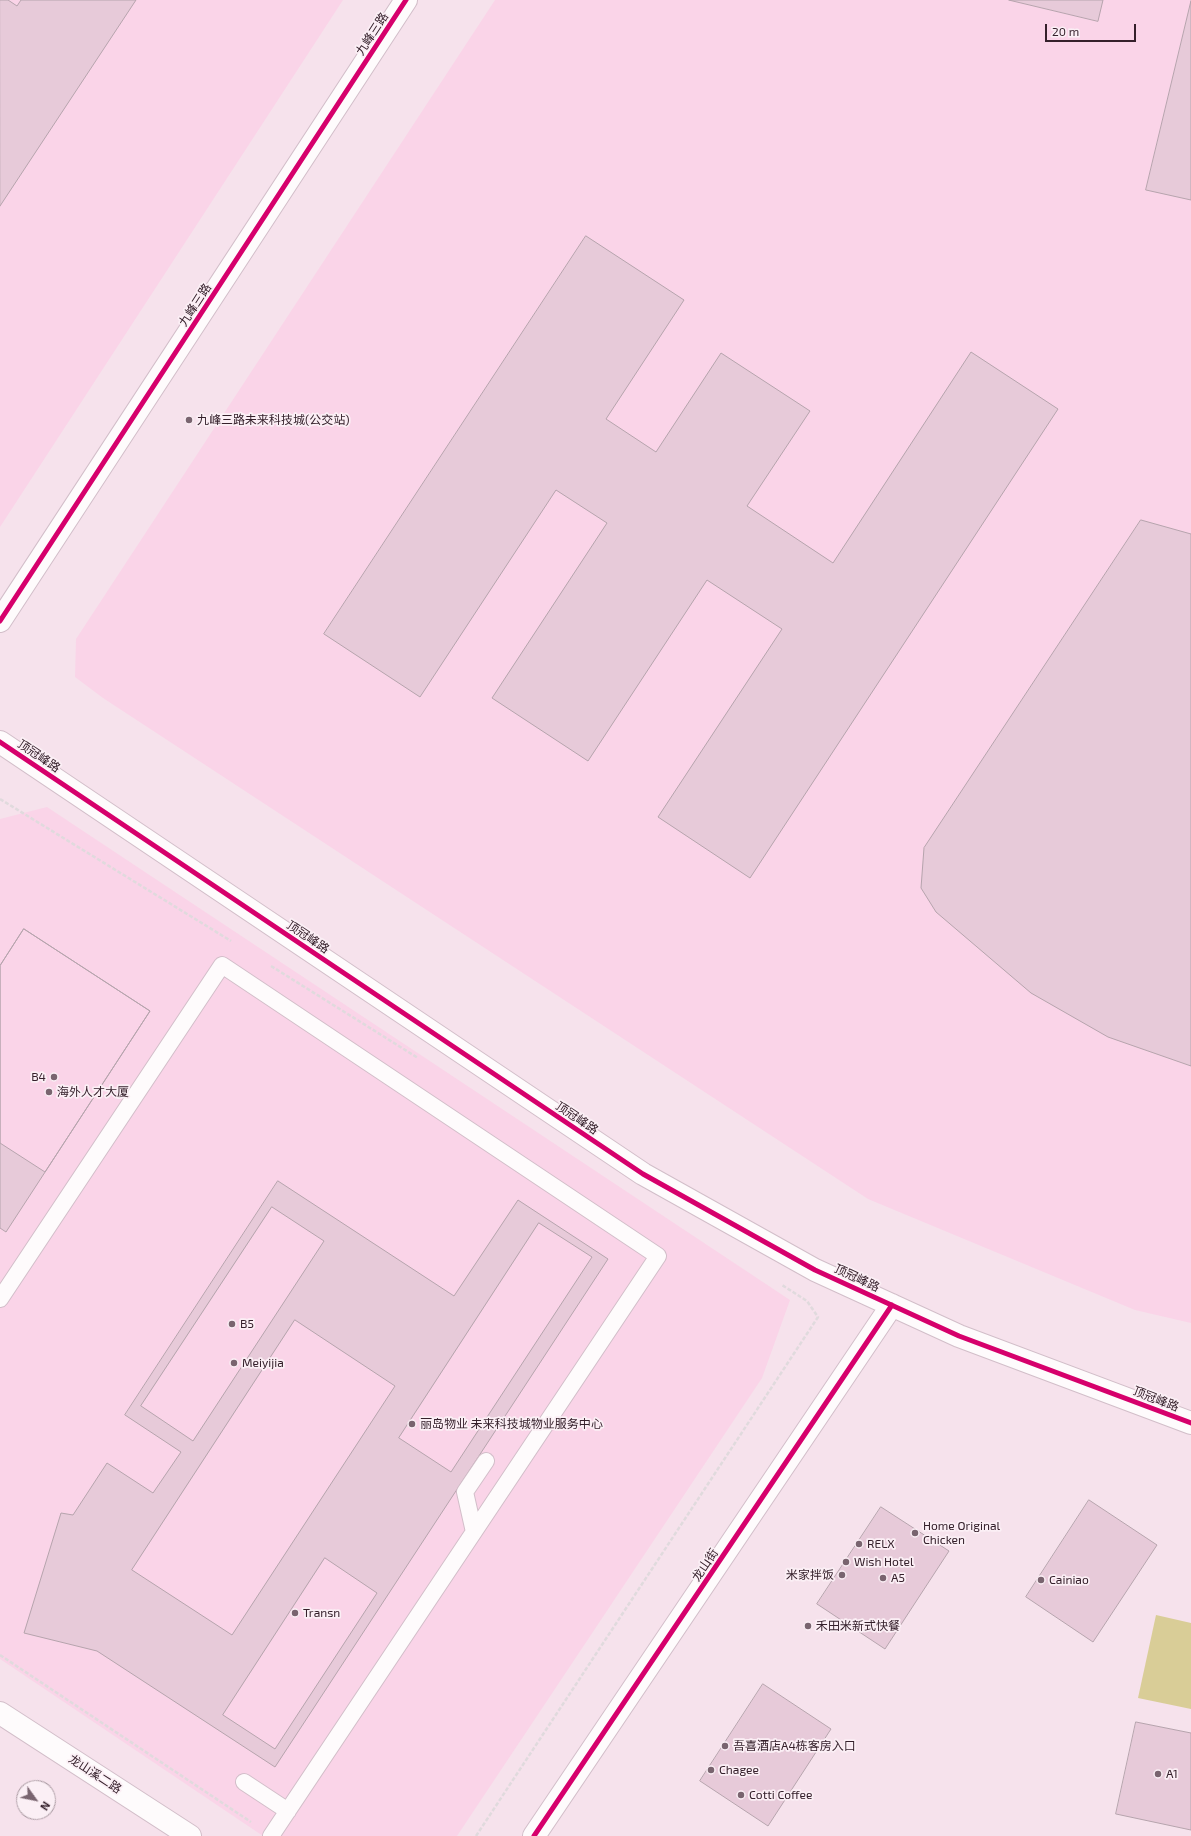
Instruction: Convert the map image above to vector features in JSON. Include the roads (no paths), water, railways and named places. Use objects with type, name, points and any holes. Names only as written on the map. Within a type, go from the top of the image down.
[{"type":"street","name":"九峰三路","points":[[0,621],[406,0]]},
{"type":"street","name":"顶冠峰路","points":[[0,742],[643,1174],[815,1270],[959,1336],[1191,1423]]},
{"type":"street","name":"龙山街","points":[[534,1836],[892,1305]]},
{"type":"street","name":"龙山溪二路","points":[[0,1713],[190,1836]]},
{"type":"lane","points":[[0,1299],[222,966],[658,1256],[271,1836]]},
{"type":"lane","points":[[474,1532],[465,1492],[486,1461]]},
{"type":"lane","points":[[244,1782],[288,1811]]},
{"type":"place","name":"九峰三路未来科技城(公交站)","points":[[189,420]]},
{"type":"place","name":"B4","points":[[54,1077]]},
{"type":"place","name":"海外人才大厦","points":[[49,1092]]},
{"type":"place","name":"B5","points":[[232,1324]]},
{"type":"place","name":"Meiyijia","points":[[234,1363]]},
{"type":"place","name":"丽岛物业 未来科技城物业服务中心","points":[[412,1424]]},
{"type":"place","name":"Home Original Chicken","points":[[915,1533]]},
{"type":"place","name":"RELX","points":[[859,1544]]},
{"type":"place","name":"Wish Hotel","points":[[846,1562]]},
{"type":"place","name":"米家拌饭","points":[[842,1575]]},
{"type":"place","name":"A5","points":[[883,1578]]},
{"type":"place","name":"Cainiao","points":[[1041,1580]]},
{"type":"place","name":"Transn","points":[[295,1613]]},
{"type":"place","name":"禾田米新式快餐","points":[[808,1626]]},
{"type":"place","name":"吾喜酒店A4栋客房入口","points":[[725,1746]]},
{"type":"place","name":"Chagee","points":[[711,1770]]},
{"type":"place","name":"A1","points":[[1158,1774]]},
{"type":"place","name":"Cotti Coffee","points":[[741,1795]]}]
